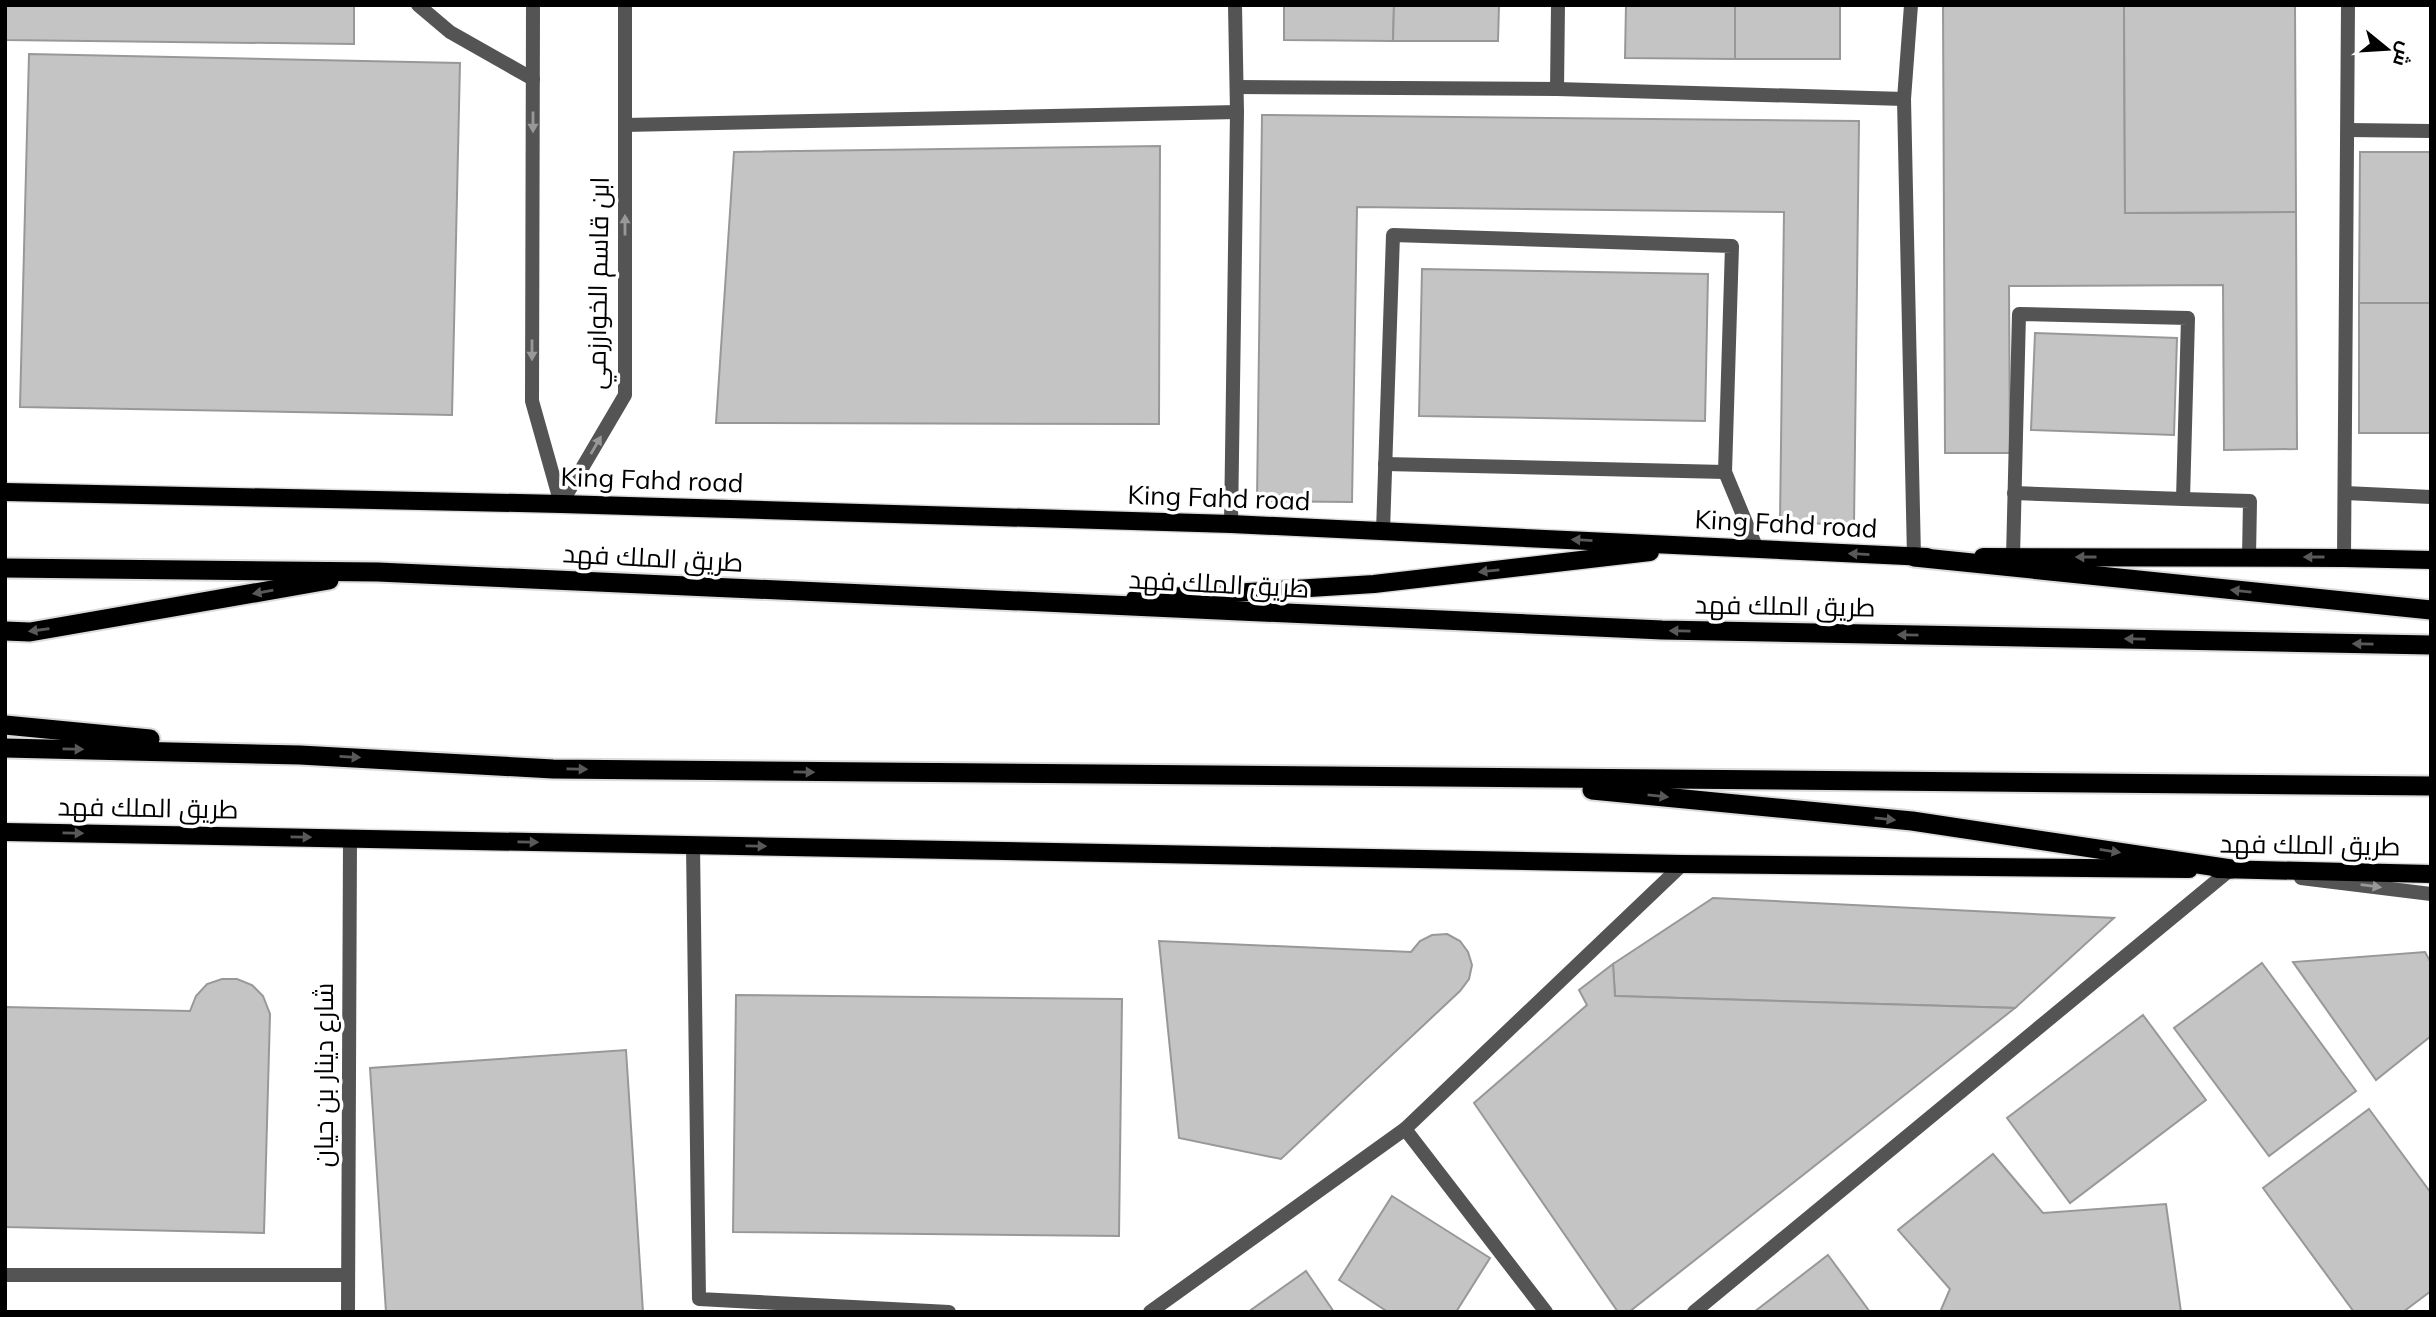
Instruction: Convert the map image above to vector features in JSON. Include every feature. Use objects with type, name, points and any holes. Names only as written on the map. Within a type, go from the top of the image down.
[{"type":"highway","points":[[1914,557],[2431,610]]},
{"type":"highway","name":"طريق الملك فهد","points":[[5,568],[378,572],[1662,630],[2431,645]]},
{"type":"highway","points":[[5,631],[30,632],[378,572]]},
{"type":"highway","points":[[5,725],[300,755]]},
{"type":"highway","points":[[5,748],[300,755],[553,769],[2431,786]]},
{"type":"highway","points":[[1469,777],[1912,821],[2231,869]]},
{"type":"main road","name":"King Fahd road","points":[[5,492],[561,504],[1231,524],[1914,557],[2431,560]]},
{"type":"main road","points":[[1069,603],[1374,584],[1703,546]]},
{"type":"main road","name":"طريق الملك فهد","points":[[5,832],[1683,864],[2231,869],[2431,874]]},
{"type":"street","points":[[418,5],[450,32],[533,79]]},
{"type":"street","points":[[533,5],[531,401],[561,504]]},
{"type":"street","name":"ابن قاسم الخوارزمي","points":[[561,504],[625,395],[625,5]]},
{"type":"street","points":[[1231,524],[1237,112],[1235,5]]},
{"type":"street","points":[[1557,89],[1558,5]]},
{"type":"street","points":[[1911,5],[1904,99],[1914,557]]},
{"type":"street","points":[[2344,558],[2348,5]]},
{"type":"street","points":[[1237,87],[1557,89],[1904,99]]},
{"type":"street","points":[[625,125],[1237,112]]},
{"type":"street","points":[[2348,130],[2431,131]]},
{"type":"street","points":[[1383,531],[1393,235],[1732,246],[1725,472],[1757,549]]},
{"type":"street","points":[[2013,557],[2019,314],[2188,318],[2183,499]]},
{"type":"street","points":[[1385,464],[1725,472]]},
{"type":"street","points":[[2014,493],[2250,500],[2249,557]]},
{"type":"street","points":[[2345,493],[2431,497]]},
{"type":"street","name":"شارع دينار بن حيان","points":[[348,1312],[350,838]]},
{"type":"street","points":[[693,845],[699,1306],[949,1312]]},
{"type":"street","points":[[1150,1312],[1405,1129],[1683,864]]},
{"type":"street","points":[[1694,1312],[2231,869],[2431,894]]},
{"type":"street","points":[[1405,1129],[1546,1312]]},
{"type":"street","points":[[5,1275],[348,1275]]},
{"type":"building","points":[[5,5],[354,5],[354,44],[5,40]]},
{"type":"building","points":[[1284,5],[1394,5],[1393,41],[1284,40]]},
{"type":"building","points":[[1394,5],[1499,5],[1498,41],[1393,41]]},
{"type":"building","points":[[1626,5],[1735,5],[1735,59],[1625,58]]},
{"type":"building","points":[[1735,5],[1840,5],[1840,59],[1735,59]]},
{"type":"building","points":[[1943,5],[2124,5],[2125,213],[2296,212],[2297,449],[2224,450],[2223,285],[2009,286],[2010,453],[1945,453]]},
{"type":"building","points":[[2124,5],[2295,5],[2296,212],[2125,213]]},
{"type":"building","points":[[29,54],[460,63],[452,415],[20,407]]},
{"type":"building","points":[[1262,115],[1859,121],[1854,525],[1780,522],[1784,212],[1357,207],[1352,502],[1257,501]]},
{"type":"building","points":[[1160,146],[1159,424],[716,423],[734,152]]},
{"type":"building","points":[[2360,152],[2431,152],[2431,303],[2359,303]]},
{"type":"building","points":[[1422,269],[1708,274],[1705,421],[1419,416]]},
{"type":"building","points":[[2359,303],[2431,303],[2431,433],[2359,433]]},
{"type":"building","points":[[2035,333],[2177,338],[2174,435],[2031,430]]},
{"type":"building","points":[[1713,898],[2114,918],[2015,1008],[1615,996],[1613,964]]},
{"type":"building","points":[[1447,934],[1460,941],[1468,952],[1472,965],[1469,979],[1460,991],[1281,1159],[1179,1138],[1159,941],[1411,952],[1420,941],[1432,935]]},
{"type":"building","points":[[2425,952],[2431,963],[2431,1036],[2376,1080],[2293,962]]},
{"type":"building","points":[[2262,963],[2356,1091],[2269,1156],[2174,1028]]},
{"type":"building","points":[[1613,964],[1615,996],[2015,1008],[1629,1312],[1618,1312],[1474,1103],[1587,1005],[1579,990]]},
{"type":"building","points":[[222,979],[237,979],[252,985],[263,996],[270,1014],[264,1233],[5,1227],[5,1007],[190,1011],[196,996],[207,984]]},
{"type":"building","points":[[736,995],[1122,999],[1119,1236],[733,1232]]},
{"type":"building","points":[[2143,1015],[2206,1100],[2070,1203],[2007,1118]]},
{"type":"building","points":[[626,1050],[643,1312],[386,1312],[370,1068]]},
{"type":"building","points":[[2369,1109],[2431,1193],[2431,1291],[2403,1312],[2354,1312],[2263,1188]]},
{"type":"building","points":[[1993,1154],[2043,1213],[2166,1204],[2181,1312],[1940,1312],[1950,1289],[1898,1230]]},
{"type":"building","points":[[1392,1196],[1490,1258],[1456,1312],[1388,1312],[1339,1280]]},
{"type":"building","points":[[1828,1255],[1870,1312],[1754,1312]]},
{"type":"building","points":[[1306,1271],[1334,1312],[1248,1312]]}]
